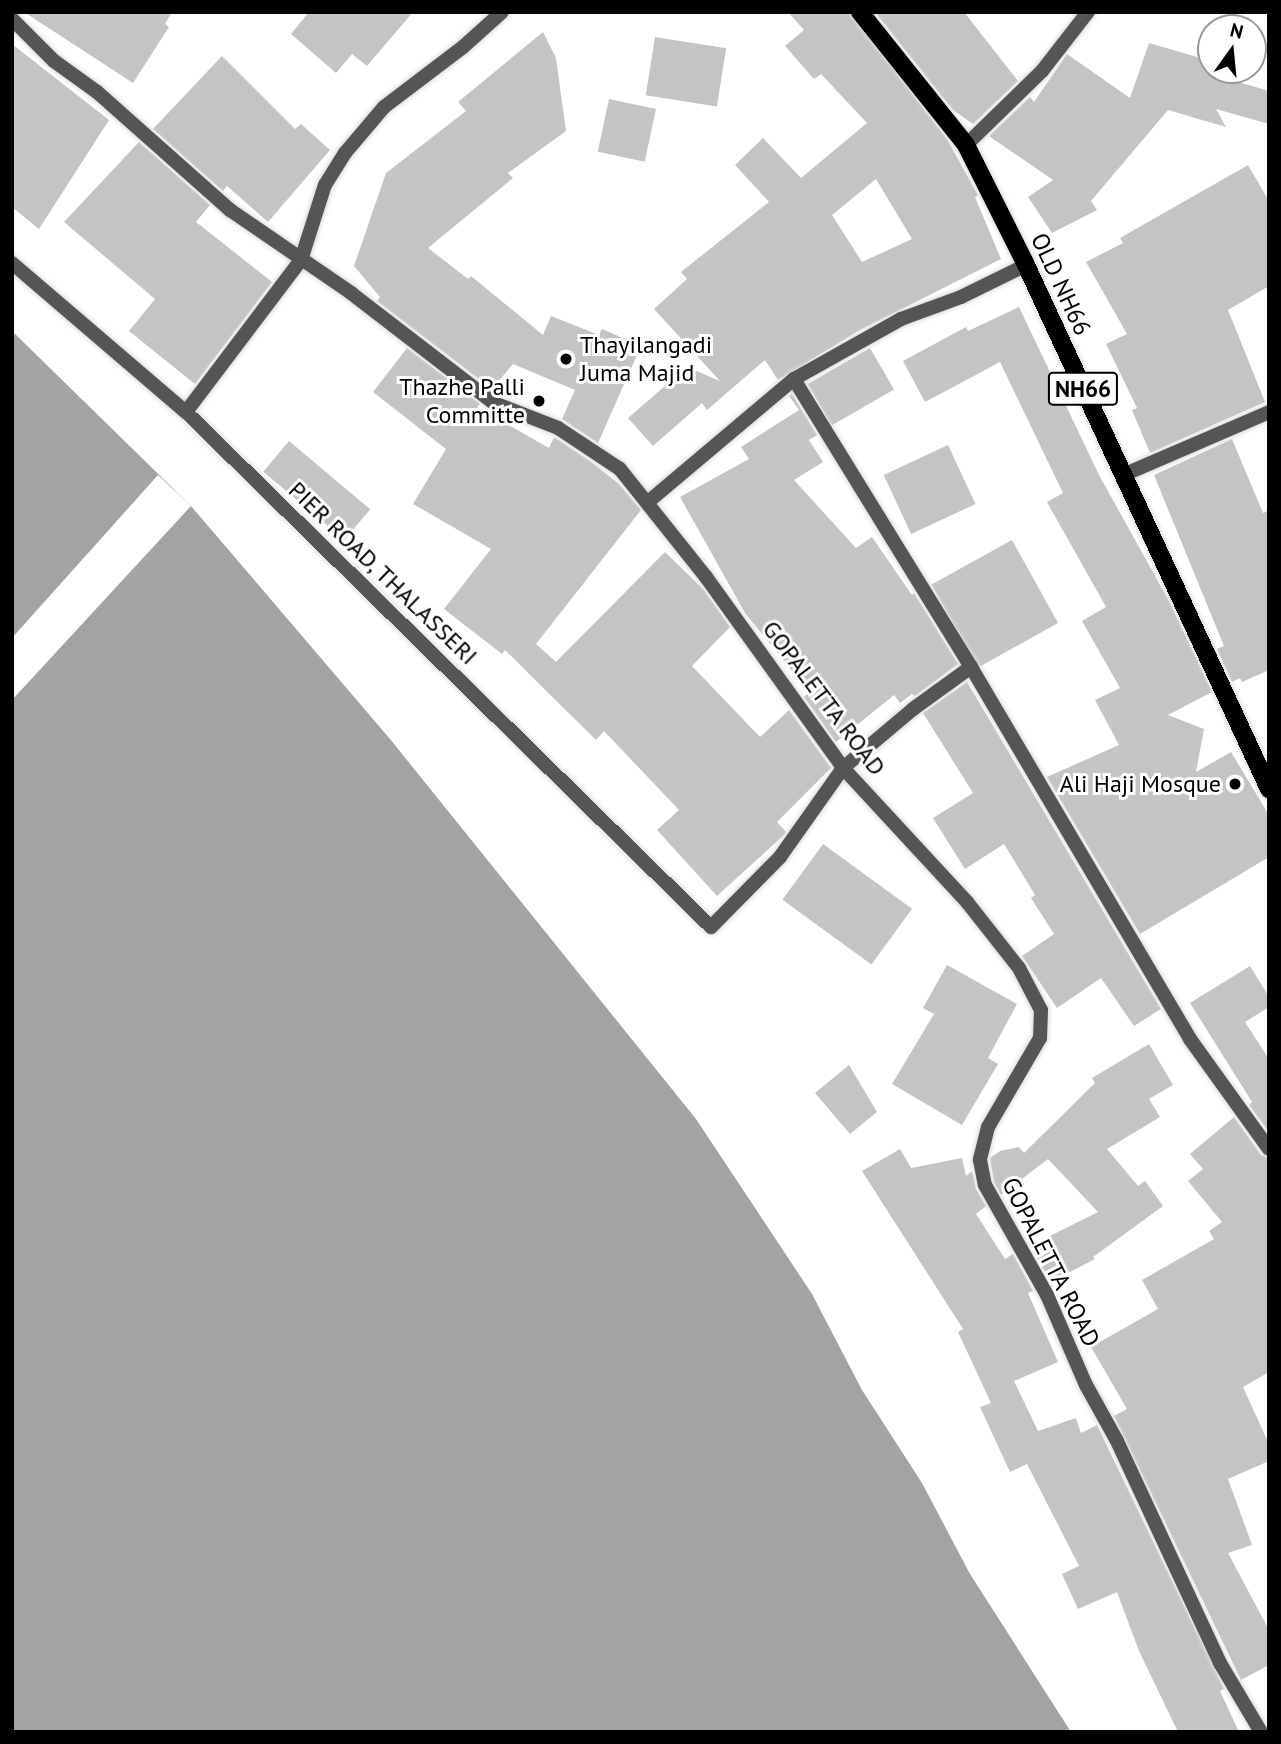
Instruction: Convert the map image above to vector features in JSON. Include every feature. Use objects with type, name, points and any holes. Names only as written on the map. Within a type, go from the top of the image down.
[{"type":"main road","name":"OLD NH66","points":[[860,12],[966,145],[1026,265],[1269,789]]},
{"type":"street","points":[[186,412],[301,260],[325,185],[345,153],[384,107],[464,47],[502,12]]},
{"type":"street","points":[[966,145],[1042,71],[1088,12]]},
{"type":"street","name":"GOPALETTA ROAD","points":[[12,19],[54,61],[97,92],[230,210],[351,293],[494,403],[558,428],[620,469],[706,577],[843,768],[967,902],[1019,968],[1041,1010],[1040,1038],[988,1127],[980,1160],[985,1185],[1047,1295],[1086,1385],[1117,1441],[1220,1663],[1261,1732]]},
{"type":"street","name":"PIER ROAD, THALASSERI","points":[[12,263],[186,412],[711,927],[780,858],[843,768]]},
{"type":"street","points":[[648,502],[794,379],[901,319],[961,297],[1026,265]]},
{"type":"street","points":[[794,379],[971,667],[1190,1039],[1269,1149]]},
{"type":"street","points":[[1123,475],[1269,412]]},
{"type":"street","points":[[843,768],[913,709],[971,667]]},
{"type":"shaded area","points":[[12,331],[191,506],[390,739],[696,1119],[812,1294],[862,1390],[922,1483],[970,1574],[1071,1732],[12,1732]]},
{"type":"pier","points":[[158,475],[191,506],[12,700],[12,638]]},
{"type":"building","points":[[24,12],[172,12],[165,24],[169,27],[133,83]]},
{"type":"building","points":[[309,12],[413,12],[367,66],[352,54],[336,73],[291,34]]},
{"type":"building","points":[[788,12],[849,12],[947,139],[978,195],[975,197],[1001,259],[860,330],[778,380],[765,360],[707,410],[702,403],[653,446],[628,418],[687,367],[720,381],[654,309],[687,279],[681,272],[769,202],[735,165],[763,138],[801,178],[867,123],[821,74],[814,79],[785,46],[804,30]],"holes":[[[876,179],[912,239],[862,262],[832,215]]]},
{"type":"building","points":[[875,12],[964,12],[1018,81],[973,124],[953,110]]},
{"type":"building","points":[[543,32],[556,58],[566,131],[508,173],[513,178],[428,248],[468,279],[471,276],[543,335],[551,316],[599,335],[602,329],[641,346],[598,443],[562,419],[575,390],[513,364],[492,389],[377,301],[380,297],[354,266],[386,173],[466,111],[458,102]]},
{"type":"building","points":[[655,37],[726,48],[717,107],[646,95]]},
{"type":"building","points":[[1149,43],[1197,57],[1197,84],[1245,84],[1269,91],[1269,124],[1216,109],[1226,127],[1168,110],[1091,201],[1097,210],[1052,233],[1028,197],[1053,180],[989,136],[1030,97],[1034,102],[1067,54],[1130,98]]},
{"type":"building","points":[[12,44],[109,120],[39,229],[12,207]]},
{"type":"building","points":[[222,56],[295,129],[301,124],[330,150],[268,222],[227,186],[223,191],[153,129]]},
{"type":"building","points":[[609,99],[656,109],[645,162],[598,152]]},
{"type":"building","points":[[139,142],[210,205],[196,222],[272,282],[195,384],[129,331],[155,299],[64,222]]},
{"type":"building","points":[[1248,165],[1269,201],[1269,286],[1228,310],[1265,402],[1150,453],[1132,410],[1137,408],[1106,344],[1127,334],[1086,262],[1123,243],[1120,238]]},
{"type":"building","points":[[1019,307],[1099,475],[1169,601],[1212,692],[1168,715],[1204,729],[1196,772],[1231,752],[1269,815],[1269,857],[1140,934],[1047,777],[1119,745],[1095,700],[1120,688],[1082,621],[1106,607],[1047,502],[1063,493],[1000,362],[925,402],[903,361],[966,327],[968,331]]},
{"type":"building","points":[[407,348],[480,404],[477,407],[549,448],[554,437],[590,461],[619,484],[641,510],[536,644],[556,662],[665,552],[704,590],[730,627],[692,666],[760,737],[789,710],[831,768],[777,822],[786,832],[784,835],[717,896],[657,830],[679,810],[604,731],[596,740],[505,650],[502,654],[444,609],[491,549],[413,504],[446,449],[373,392]]},
{"type":"building","points":[[870,348],[894,390],[832,426],[808,384]]},
{"type":"building","points":[[792,394],[817,435],[809,440],[823,462],[794,480],[856,548],[872,537],[912,595],[914,593],[958,664],[915,696],[912,694],[900,703],[894,695],[836,742],[804,697],[809,692],[745,613],[680,497],[749,459],[741,447],[799,410],[789,396]]},
{"type":"building","points":[[1232,439],[1263,513],[1269,510],[1269,670],[1242,682],[1240,678],[1232,682],[1217,649],[1224,646],[1154,475]]},
{"type":"building","points":[[289,441],[370,509],[344,540],[263,472]]},
{"type":"building","points":[[948,445],[975,504],[911,534],[884,475]]},
{"type":"building","points":[[1012,540],[1058,623],[978,668],[932,585]]},
{"type":"building","points":[[967,682],[1161,1009],[1134,1026],[1101,978],[1057,1008],[1022,956],[1054,934],[1031,898],[1035,895],[1004,844],[965,869],[933,818],[973,793],[923,713]]},
{"type":"building","points":[[823,844],[912,909],[871,964],[782,900]]},
{"type":"building","points":[[947,965],[1017,1004],[988,1058],[998,1064],[962,1125],[892,1084],[934,1014],[923,1008]]},
{"type":"building","points":[[1250,966],[1269,997],[1269,1007],[1245,1022],[1269,1059],[1269,1132],[1249,1105],[1252,1102],[1190,1003]]},
{"type":"building","points":[[1149,1044],[1173,1085],[1149,1099],[1160,1117],[1107,1149],[1138,1186],[1145,1181],[1163,1206],[1093,1257],[1095,1259],[1051,1282],[1030,1246],[1098,1212],[1048,1159],[1001,1195],[994,1182],[990,1158],[1000,1151],[1019,1147],[1024,1153],[1095,1083],[1092,1078]]},
{"type":"building","points":[[849,1065],[877,1112],[850,1134],[815,1093]]},
{"type":"building","points":[[1234,1117],[1261,1155],[1269,1158],[1269,1372],[1243,1387],[1269,1444],[1269,1461],[1228,1479],[1252,1545],[1228,1553],[1269,1630],[1269,1665],[1241,1680],[1114,1416],[1127,1409],[1091,1347],[1158,1309],[1142,1280],[1214,1239],[1209,1231],[1222,1222],[1188,1181],[1203,1169],[1190,1154]]},
{"type":"building","points":[[900,1149],[911,1168],[962,1158],[966,1176],[972,1171],[976,1189],[986,1206],[976,1214],[1005,1259],[1013,1254],[1033,1291],[1028,1293],[1058,1362],[1014,1381],[1038,1431],[1076,1418],[1081,1433],[1097,1425],[1224,1689],[1220,1691],[1239,1732],[1178,1732],[1139,1651],[1117,1592],[1078,1609],[1062,1574],[1079,1566],[1027,1464],[1010,1472],[980,1407],[991,1403],[958,1332],[963,1329],[862,1171]]},
{"type":"place","name":"Thayilangadi Juma Majid","points":[[566,359]]},
{"type":"place","name":"Thazhe Palli Committe","points":[[539,401]]},
{"type":"place","name":"Ali Haji Mosque","points":[[1235,784]]}]
